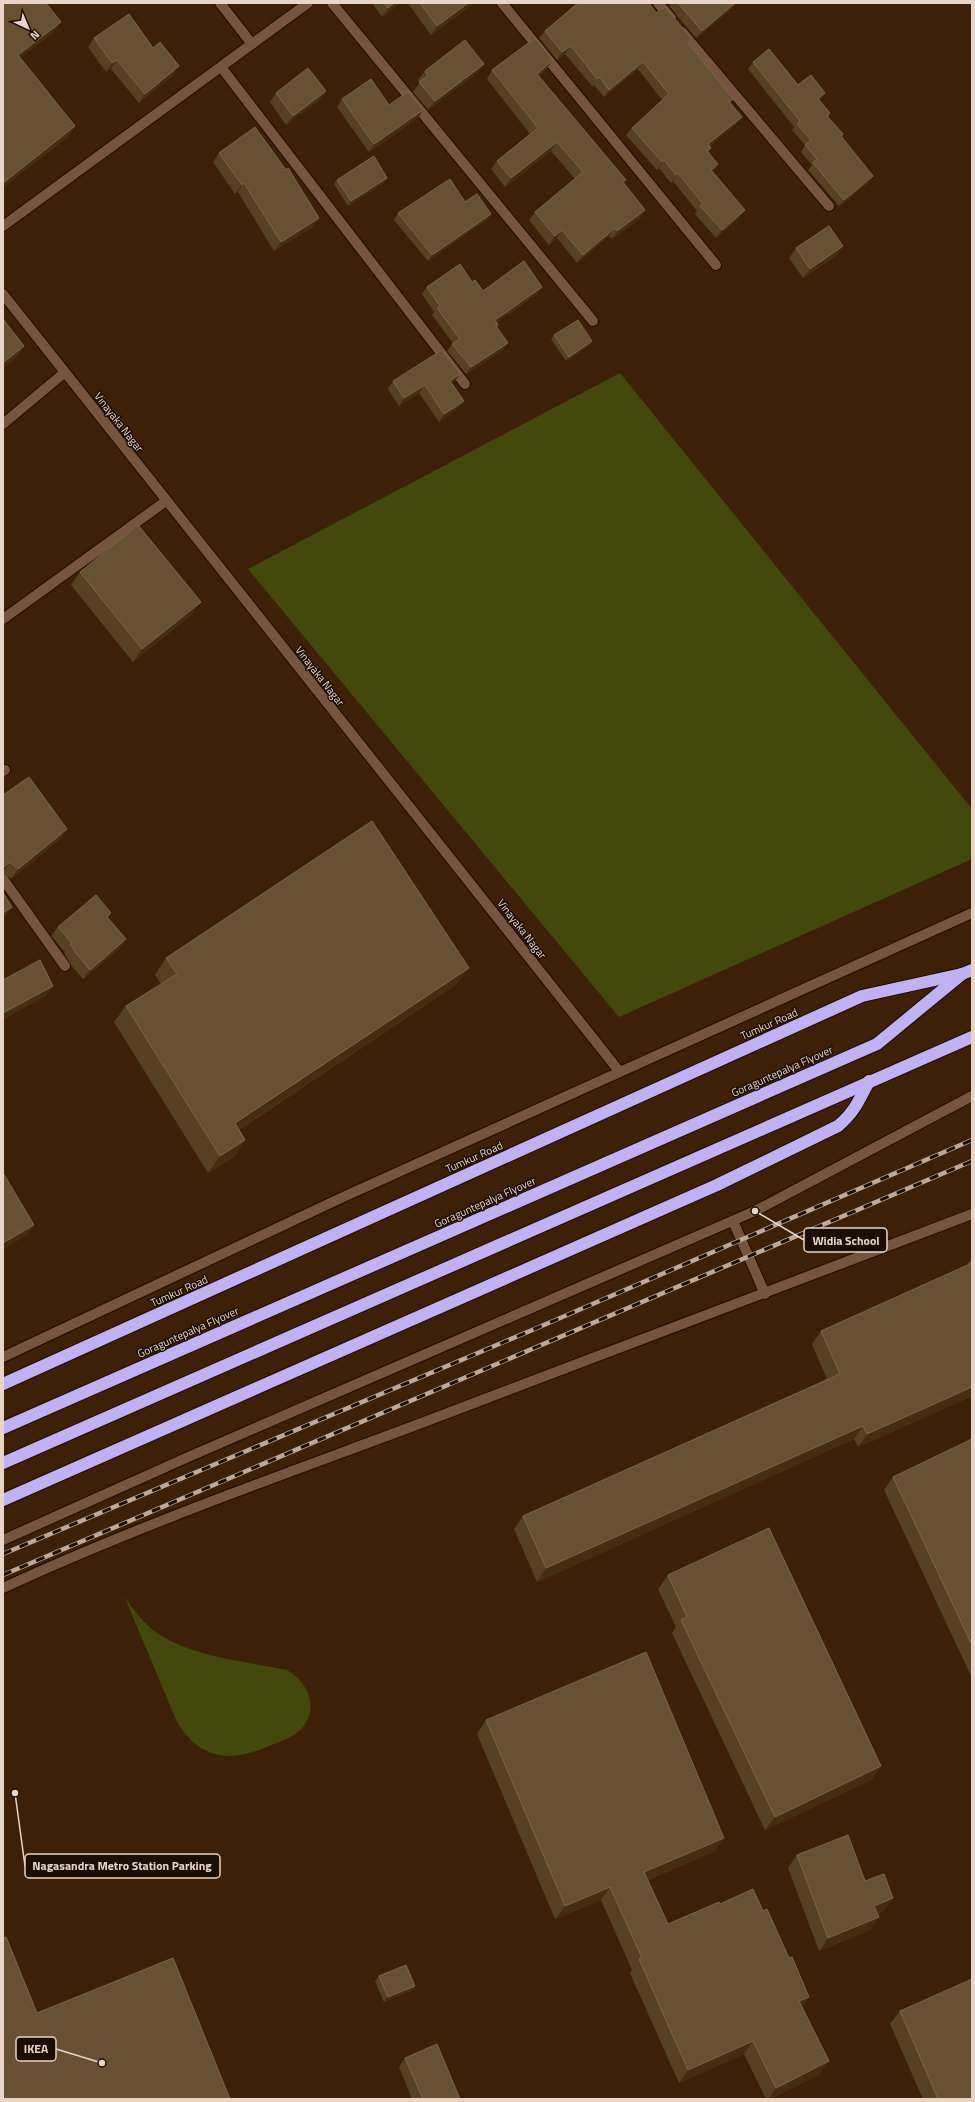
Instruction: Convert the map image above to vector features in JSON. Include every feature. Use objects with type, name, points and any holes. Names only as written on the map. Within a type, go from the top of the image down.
[{"type":"highway","name":"Goraguntepalya Flyover","points":[[3,1428],[877,1044],[967,972]]},
{"type":"highway","name":"Tumkur Road","points":[[3,1384],[862,996],[967,972]]},
{"type":"highway","points":[[3,1463],[972,1037]]},
{"type":"highway","points":[[3,1500],[717,1185],[838,1126],[849,1117],[856,1108],[869,1081]]},
{"type":"street","points":[[220,3],[252,44]]},
{"type":"street","points":[[3,226],[308,3]]},
{"type":"street","points":[[332,3],[593,321]]},
{"type":"street","points":[[502,3],[716,265]]},
{"type":"street","points":[[658,3],[829,206]]},
{"type":"street","points":[[221,67],[465,384]]},
{"type":"street","name":"Vinayaka Nagar","points":[[3,294],[64,373],[619,1072]]},
{"type":"street","points":[[3,424],[64,373]]},
{"type":"street","points":[[3,619],[166,501]]},
{"type":"street","points":[[3,879],[65,966]]},
{"type":"street","points":[[3,1357],[349,1194],[972,914]]},
{"type":"street","points":[[3,1540],[220,1443],[755,1211],[972,1096]]},
{"type":"street","points":[[3,1588],[119,1538],[765,1294],[972,1214]]},
{"type":"street","points":[[733,1221],[765,1294]]},
{"type":"green space","points":[[620,373],[972,809],[972,859],[619,1017],[248,569]]},
{"type":"green space","points":[[125,1598],[141,1619],[153,1630],[167,1639],[199,1652],[235,1661],[287,1670],[295,1675],[306,1689],[310,1698],[310,1714],[306,1723],[299,1731],[289,1738],[242,1755],[217,1755],[206,1751],[186,1735],[177,1722]]},
{"type":"building","points":[[3,3],[46,3],[61,22],[18,55],[75,126],[3,183]]},
{"type":"building","points":[[384,3],[394,3],[388,8]]},
{"type":"building","points":[[420,3],[468,3],[437,26]]},
{"type":"building","points":[[578,3],[649,3],[656,13],[665,7],[692,39],[688,43],[733,99],[729,102],[742,117],[708,144],[711,148],[707,151],[718,164],[711,170],[745,210],[722,230],[700,206],[703,204],[678,173],[676,175],[664,160],[662,162],[632,128],[669,94],[643,62],[609,90],[599,77],[597,79],[571,46],[562,52],[545,31]]},
{"type":"building","points":[[678,3],[735,3],[702,31]]},
{"type":"building","points":[[129,14],[153,48],[160,42],[179,66],[145,94],[117,60],[112,63],[94,38]]},
{"type":"building","points":[[535,38],[553,60],[537,74],[626,180],[623,182],[645,210],[617,231],[615,228],[583,255],[562,230],[555,236],[535,212],[583,172],[557,142],[511,178],[497,161],[538,128],[492,70]]},
{"type":"building","points":[[465,40],[484,64],[435,101],[419,82],[428,76],[425,71]]},
{"type":"building","points":[[769,49],[798,85],[811,75],[825,93],[818,99],[830,113],[827,116],[843,134],[841,136],[873,176],[844,200],[813,163],[817,159],[805,145],[811,140],[797,124],[800,121],[753,62]]},
{"type":"building","points":[[308,68],[326,91],[293,116],[276,93]]},
{"type":"building","points":[[371,79],[389,105],[408,92],[423,110],[374,144],[342,99]]},
{"type":"building","points":[[255,127],[286,170],[288,168],[319,218],[281,242],[244,183],[242,185],[219,153]]},
{"type":"building","points":[[374,156],[387,178],[351,201],[337,180]]},
{"type":"building","points":[[450,179],[465,202],[477,194],[491,214],[432,255],[398,213]]},
{"type":"building","points":[[829,226],[843,246],[810,269],[796,248]]},
{"type":"building","points":[[524,261],[542,287],[495,320],[498,325],[496,326],[508,343],[471,367],[452,344],[460,339],[437,308],[440,306],[427,287],[460,264],[472,282],[475,280],[483,291]]},
{"type":"building","points":[[3,319],[24,346],[3,363]]},
{"type":"building","points":[[578,320],[592,341],[569,357],[554,335]]},
{"type":"building","points":[[442,350],[460,374],[450,381],[464,401],[444,414],[425,385],[404,398],[393,381]]},
{"type":"building","points":[[138,525],[201,602],[142,649],[80,572]]},
{"type":"building","points":[[29,777],[67,829],[18,869],[10,862],[4,867],[3,795]]},
{"type":"building","points":[[372,821],[469,968],[235,1123],[245,1140],[220,1156],[126,1006],[177,974],[166,958]]},
{"type":"building","points":[[3,893],[12,907],[3,913]]},
{"type":"building","points":[[96,895],[111,913],[107,917],[126,939],[90,970],[70,944],[72,943],[58,927]]},
{"type":"building","points":[[40,960],[53,986],[3,1013],[3,980]]},
{"type":"building","points":[[3,1173],[34,1225],[3,1243]]},
{"type":"building","points":[[972,1263],[972,1387],[867,1434],[863,1426],[546,1568],[523,1516],[840,1374],[821,1331]]},
{"type":"building","points":[[972,1439],[972,1645],[893,1477]]},
{"type":"building","points":[[769,1528],[881,1766],[775,1817],[681,1620],[687,1617],[668,1575]]},
{"type":"building","points":[[646,1652],[724,1838],[644,1872],[668,1924],[719,1902],[720,1904],[753,1889],[763,1911],[767,1909],[789,1958],[792,1957],[809,1997],[799,2001],[829,2061],[776,2088],[753,2041],[688,2070],[639,1959],[642,1958],[610,1887],[565,1906],[486,1720]]},
{"type":"building","points":[[848,1835],[865,1881],[884,1874],[893,1898],[874,1906],[879,1917],[828,1938],[797,1855]]},
{"type":"building","points":[[6,1937],[37,2013],[173,1958],[230,2099],[3,2099],[3,1938]]},
{"type":"building","points":[[406,1965],[415,1986],[388,1997],[379,1976]]},
{"type":"building","points":[[972,1979],[972,2099],[938,2099],[900,2011]]},
{"type":"building","points":[[437,2044],[460,2099],[423,2099],[405,2058]]},
{"type":"railway","points":[[3,1554],[537,1328],[972,1140]]},
{"type":"railway","points":[[3,1575],[972,1161]]},
{"type":"place","name":"Widia School","points":[[755,1211]]},
{"type":"place","name":"Nagasandra Metro Station Parking","points":[[15,1793]]},
{"type":"place","name":"IKEA","points":[[102,2063]]}]
